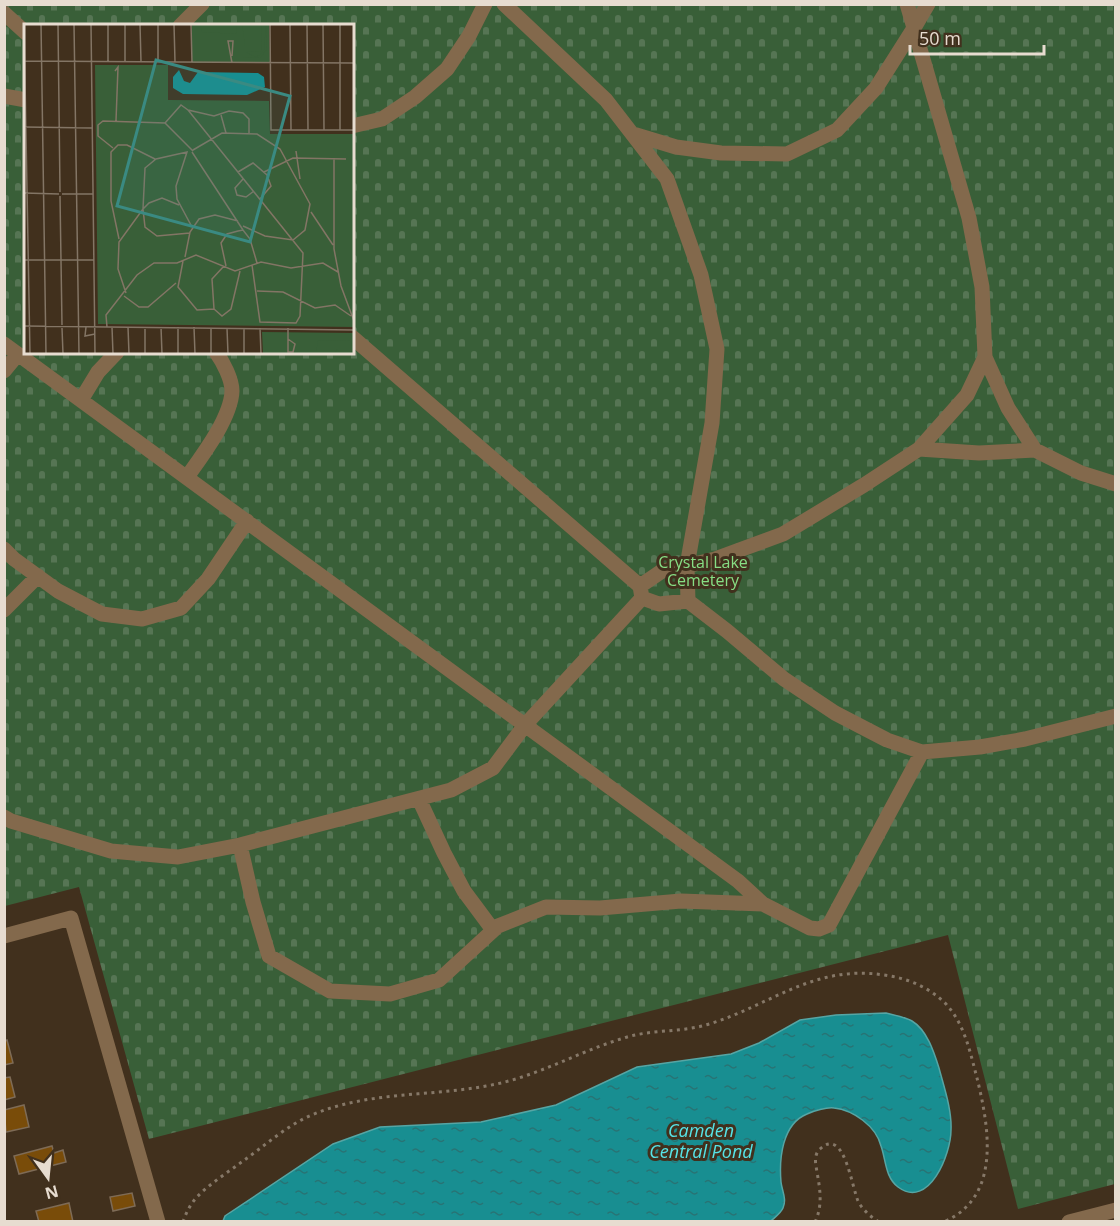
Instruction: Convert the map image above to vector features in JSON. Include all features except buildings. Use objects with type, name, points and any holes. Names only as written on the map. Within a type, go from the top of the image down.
[{"type":"street","points":[[182,24],[202,4]]},
{"type":"street","points":[[354,126],[382,119],[415,97],[447,69],[469,36],[485,4]]},
{"type":"street","points":[[504,4],[606,100],[667,179],[701,275],[717,349],[712,423],[687,566],[688,601]]},
{"type":"street","points":[[908,4],[969,218],[982,287],[985,357],[1008,408],[1035,450]]},
{"type":"street","points":[[633,134],[676,147],[721,153],[787,154],[837,130],[876,88],[928,4]]},
{"type":"street","points":[[4,13],[24,31]]},
{"type":"street","points":[[4,96],[24,100]]},
{"type":"street","points":[[354,339],[641,592],[659,604],[688,601],[728,631],[784,679],[835,713],[887,740],[922,752],[980,747],[1025,739],[1116,716]]},
{"type":"street","points":[[4,344],[738,881],[763,904],[810,928],[819,929],[829,925],[922,752]]},
{"type":"street","points":[[4,371],[18,354]]},
{"type":"street","points":[[81,400],[98,372],[115,354]]},
{"type":"street","points":[[187,477],[224,421],[232,391],[223,362],[217,354]]},
{"type":"street","points":[[4,818],[111,851],[178,857],[240,845],[452,790],[494,768],[525,725],[662,571],[715,560],[783,534],[918,450],[967,394],[985,357]]},
{"type":"street","points":[[918,450],[979,453],[1035,450],[1081,473],[1116,484]]},
{"type":"street","points":[[4,549],[58,591],[102,614],[142,619],[181,608],[208,579],[247,521]]},
{"type":"street","points":[[4,610],[38,576]]},
{"type":"street","points":[[419,799],[464,891],[493,930]]},
{"type":"street","points":[[240,845],[253,902],[269,956],[330,991],[390,994],[439,980],[498,926],[546,907],[600,908],[681,901],[763,904]]},
{"type":"street","points":[[4,936],[70,918],[158,1221]]},
{"type":"street","points":[[1069,1221],[1107,1215]]},
{"type":"path","points":[[183,1221],[190,1205],[210,1185],[282,1132],[319,1113],[355,1101],[443,1093],[502,1083],[543,1070],[622,1038],[636,1034],[704,1026],[800,985],[836,975],[866,974],[898,978],[925,987],[944,1003],[959,1021],[969,1047],[985,1110],[987,1163],[981,1182],[969,1203],[953,1218],[943,1221]]},
{"type":"path","points":[[815,1221],[819,1209],[820,1191],[816,1155],[819,1150],[830,1145],[836,1146],[844,1154],[859,1202],[865,1212],[879,1221]]},
{"type":"green space","name":"Crystal Lake Cemetery","points":[[5,5],[1115,5],[1115,1184],[1018,1209],[948,935],[149,1139],[79,887],[5,906]]},
{"type":"water","name":"Camden Central Pond","points":[[886,1013],[912,1021],[922,1030],[937,1062],[949,1107],[951,1130],[947,1152],[936,1176],[919,1191],[909,1192],[894,1183],[888,1173],[878,1139],[863,1120],[841,1109],[831,1108],[807,1114],[792,1126],[787,1134],[781,1163],[784,1205],[781,1212],[771,1221],[223,1221],[225,1216],[333,1144],[380,1127],[481,1122],[556,1105],[637,1067],[731,1054],[759,1043],[800,1020],[836,1015]]}]
